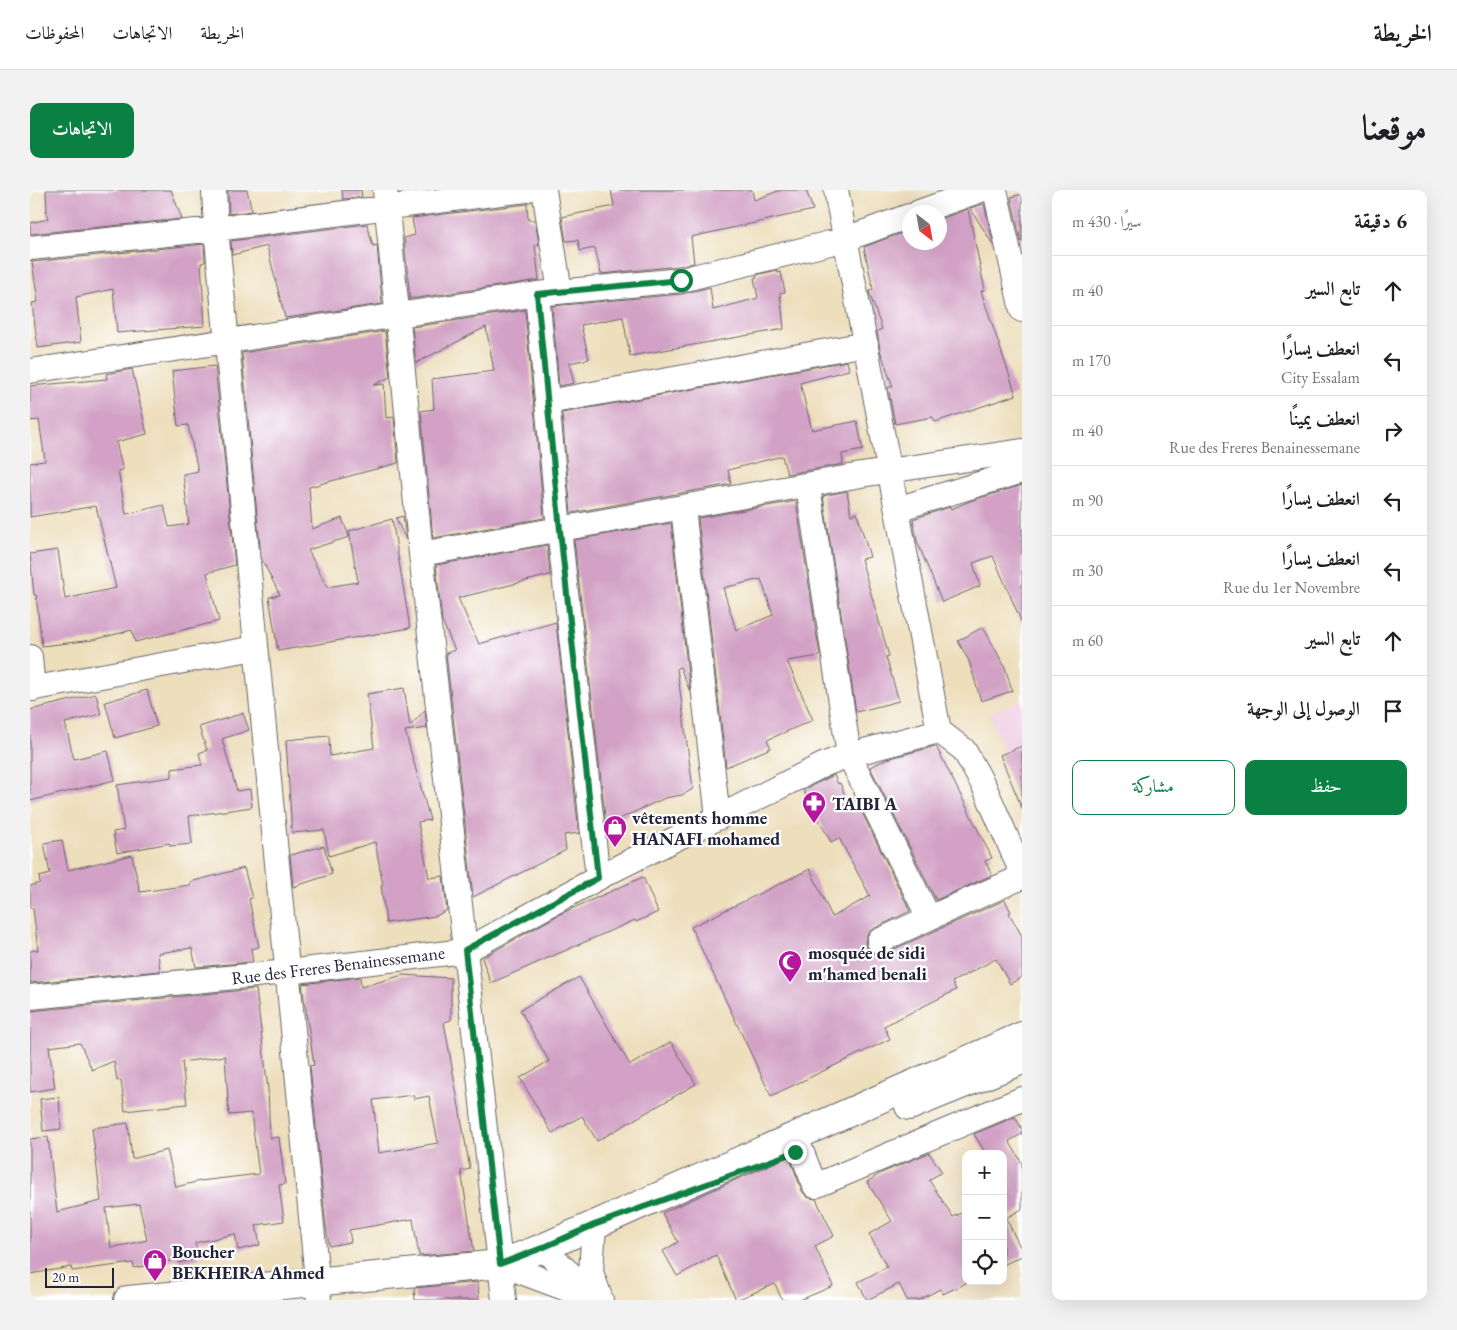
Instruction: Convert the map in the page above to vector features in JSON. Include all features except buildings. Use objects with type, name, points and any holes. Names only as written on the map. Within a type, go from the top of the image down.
[{"type":"main road","points":[[128,1300],[317,1290],[500,1264],[542,1248],[1022,1036]]},
{"type":"main road","points":[[594,1225],[805,1162],[1022,1060]]},
{"type":"street","points":[[214,190],[226,340],[317,1290]]},
{"type":"street","points":[[30,248],[216,229],[386,198],[526,190]]},
{"type":"street","points":[[544,190],[560,292]]},
{"type":"street","points":[[836,190],[939,731],[964,750],[984,786],[1022,873]]},
{"type":"street","points":[[939,205],[982,190]]},
{"type":"street","points":[[995,190],[1022,310]]},
{"type":"street","points":[[386,198],[421,554],[504,1300]]},
{"type":"street","points":[[30,371],[537,294],[681,280],[846,239],[902,219]]},
{"type":"street","points":[[537,294],[560,530],[598,878]]},
{"type":"street","points":[[548,402],[866,344]]},
{"type":"street","points":[[421,554],[890,471],[1022,451]]},
{"type":"street","points":[[897,509],[1022,471]]},
{"type":"street","points":[[808,486],[849,755],[929,918]]},
{"type":"street","points":[[683,508],[718,818]]},
{"type":"street","points":[[30,657],[32,689],[256,648]]},
{"type":"street","name":"Rue des Freres Benainessemane","points":[[30,997],[287,972],[465,950],[598,878],[824,764],[849,755],[939,731]]},
{"type":"street","points":[[880,941],[1022,877]]},
{"type":"street","points":[[1022,1084],[805,1162],[815,1186],[1022,1099]]},
{"type":"street","points":[[594,1225],[591,1272],[599,1300]]},
{"type":"street","points":[[542,1248],[599,1300]]},
{"type":"street","points":[[500,1264],[599,1300]]},
{"type":"shaded area","points":[[1022,700],[1022,801],[989,714]]},
{"type":"place","name":"TAIBI A","points":[[814,824]]},
{"type":"place","name":"vêtements homme HANAFI mohamed","points":[[615,848]]},
{"type":"place","name":"mosquée de sidi m'hamed benali","points":[[790,983]]},
{"type":"place","name":"Boucher BEKHEIRA Ahmed","points":[[155,1282]]},
{"type":"route","points":[[681,280],[537,294],[560,530],[598,878],[465,950],[500,1264],[594,1225],[795,1152]]}]
